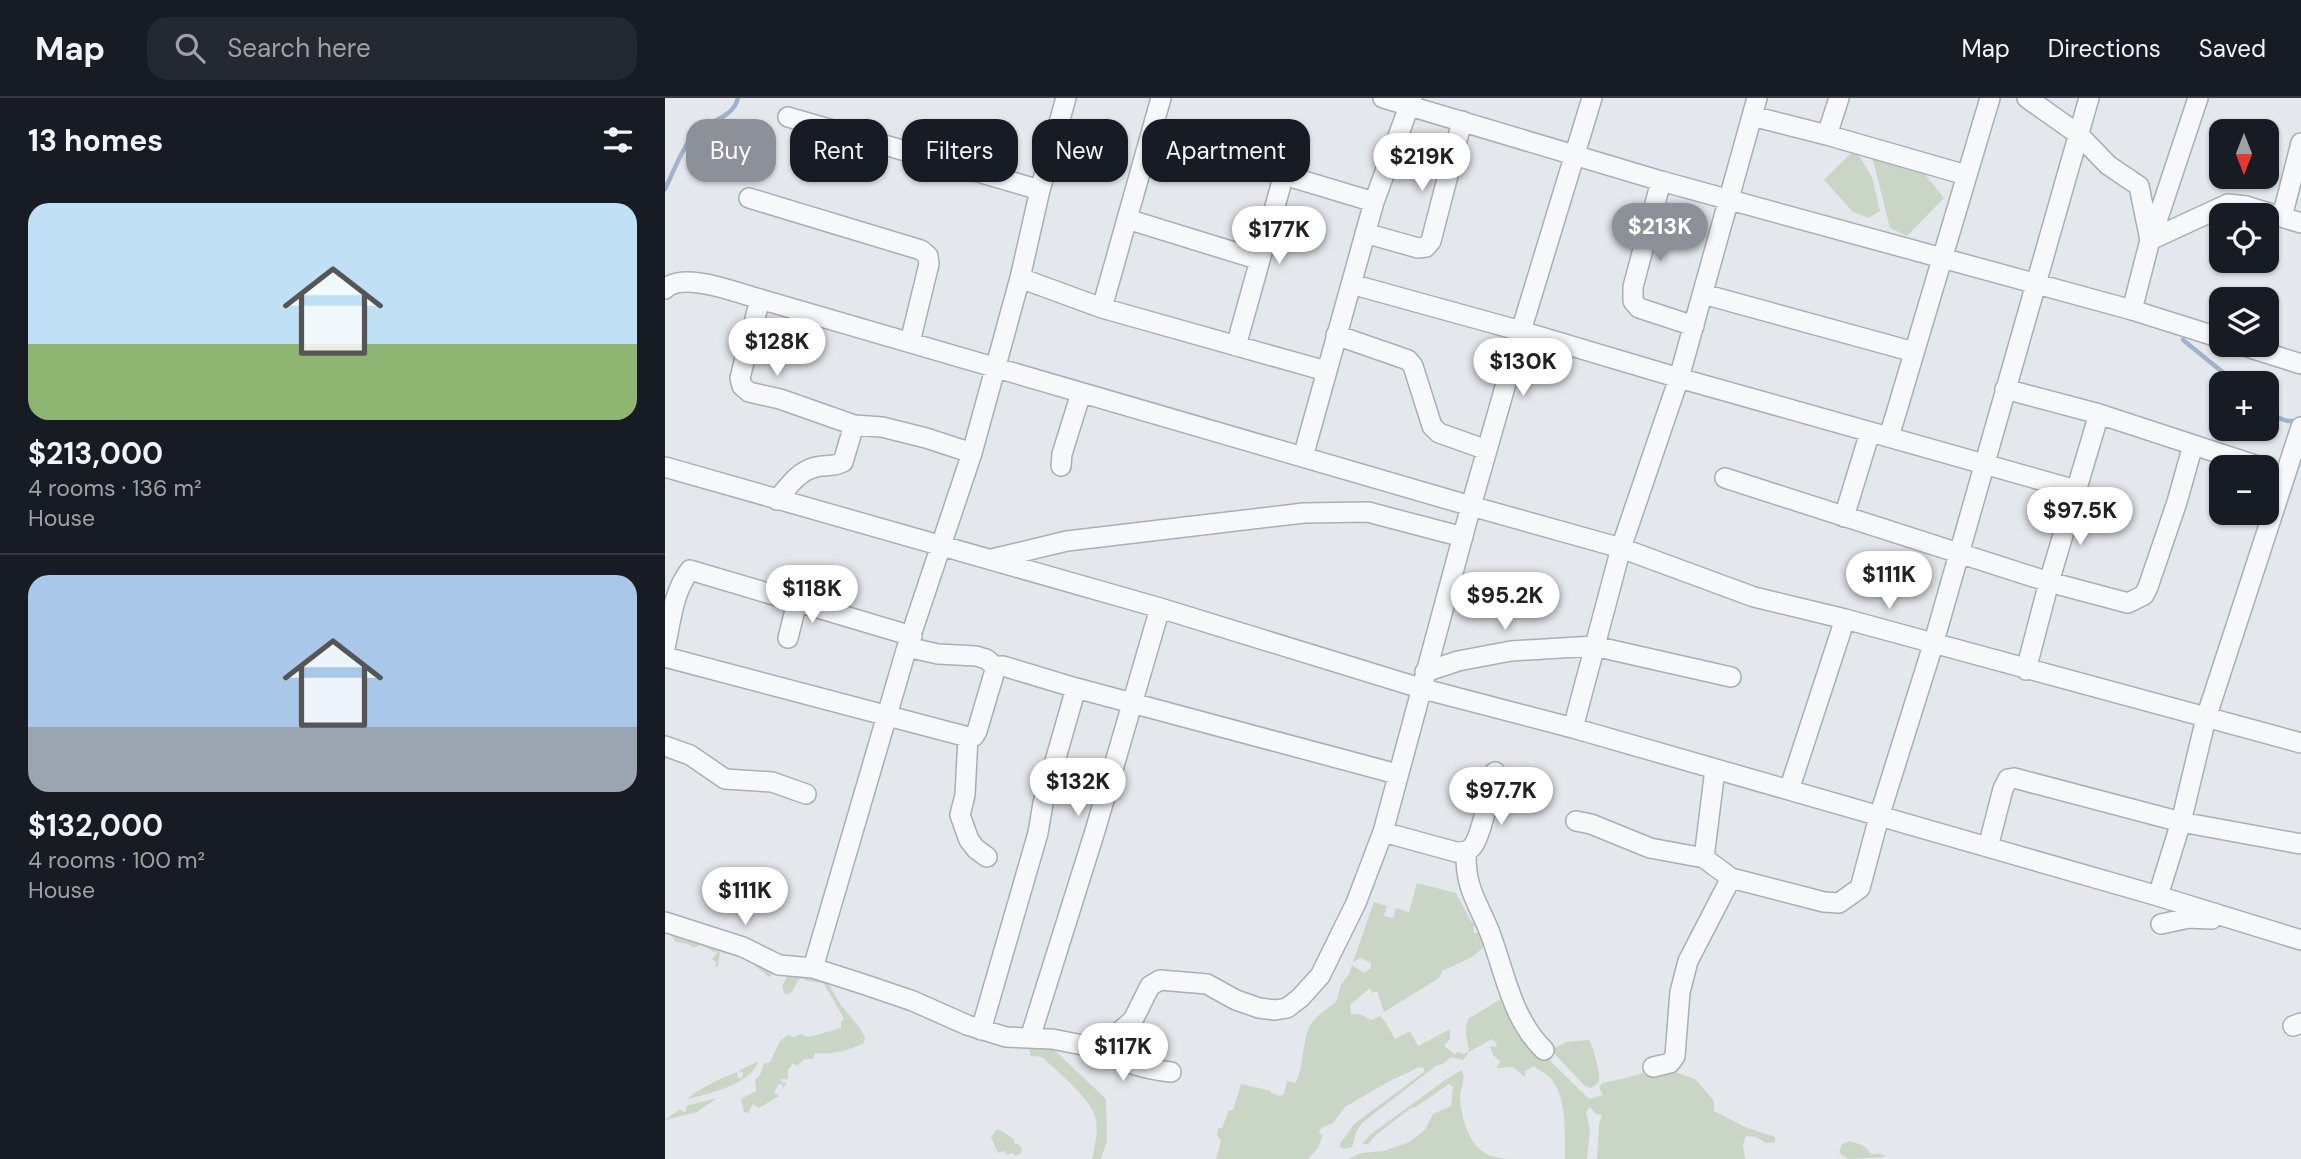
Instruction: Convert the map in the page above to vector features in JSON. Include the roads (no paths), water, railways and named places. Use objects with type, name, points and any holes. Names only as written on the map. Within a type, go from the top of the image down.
[{"type":"street","points":[[813,968],[909,642],[972,453],[1066,98]]},
{"type":"street","points":[[1155,119],[1161,98]]},
{"type":"street","points":[[1383,98],[1411,102],[1462,121],[1661,181],[2132,310],[2209,334]]},
{"type":"street","points":[[1088,1046],[1119,1032],[1133,1020],[1150,986],[1160,980],[1207,984],[1236,1000],[1275,1010],[1287,1008],[1320,976],[1356,903],[1383,832],[1471,506],[1592,98]]},
{"type":"street","points":[[1827,135],[1839,98]]},
{"type":"street","points":[[1889,437],[1990,98]]},
{"type":"street","points":[[2027,98],[2078,134],[2108,165],[2139,186],[2150,240]]},
{"type":"street","points":[[1576,821],[1591,824],[1650,848],[1704,858],[1731,878],[1824,902],[1839,903],[1860,888],[1879,817],[1933,645],[2034,283],[2089,98]]},
{"type":"street","points":[[2132,310],[2150,240],[2199,98]]},
{"type":"street","points":[[1303,457],[1374,202],[1411,102]]},
{"type":"street","points":[[1573,728],[1621,548],[1679,378],[1755,107],[1827,135],[1966,174]]},
{"type":"street","points":[[788,117],[1040,190]]},
{"type":"street","points":[[1365,233],[1418,248],[1426,247],[1431,241],[1462,121]]},
{"type":"street","points":[[2282,217],[2301,143]]},
{"type":"street","points":[[1102,308],[1142,168]]},
{"type":"street","points":[[1661,181],[1633,287],[1633,301],[1639,308],[1694,326]]},
{"type":"street","points":[[1236,346],[1282,182]]},
{"type":"street","points":[[1310,182],[1374,202]]},
{"type":"street","points":[[749,198],[921,250],[928,256],[929,264],[911,342]]},
{"type":"street","points":[[2150,240],[2228,204],[2246,206],[2301,223]]},
{"type":"street","points":[[1128,219],[1260,260]]},
{"type":"street","points":[[1020,278],[1102,308],[1326,371]]},
{"type":"street","points":[[665,289],[671,283],[691,281],[760,299],[1621,548],[1754,597],[1845,619],[2301,743]]},
{"type":"street","points":[[1351,284],[2076,490]]},
{"type":"street","points":[[1703,294],[1914,352]]},
{"type":"street","points":[[760,299],[740,378],[742,386],[749,392],[780,399],[853,425],[882,427],[972,453]]},
{"type":"street","points":[[1336,335],[1408,360],[1413,366],[1432,426],[1439,433],[1487,450]]},
{"type":"street","points":[[2279,357],[2301,364]]},
{"type":"street","points":[[2005,389],[2099,414],[2224,455]]},
{"type":"street","points":[[1061,466],[1062,454],[1081,393]]},
{"type":"street","points":[[2026,670],[2099,414]]},
{"type":"street","points":[[777,499],[796,477],[807,470],[818,466],[831,467],[843,462],[853,425]]},
{"type":"street","points":[[2279,465],[2301,427]]},
{"type":"street","points":[[1844,517],[1870,432]]},
{"type":"street","points":[[1725,478],[1958,554],[2128,603],[2144,595],[2177,502],[2193,445]]},
{"type":"street","points":[[665,467],[1423,680],[1573,728],[2158,896],[2301,940]]},
{"type":"street","points":[[989,559],[1067,541],[1304,513],[1368,512],[1463,537]]},
{"type":"street","points":[[2158,896],[2181,822],[2206,718],[2260,525]]},
{"type":"street","points":[[665,648],[677,592],[690,570],[797,602],[938,654],[986,659],[996,667],[1003,666],[1397,775]]},
{"type":"street","points":[[787,638],[797,602]]},
{"type":"street","points":[[1030,1038],[1095,831],[1160,608]]},
{"type":"street","points":[[1789,790],[1845,619]]},
{"type":"street","points":[[1423,680],[1458,662],[1511,651],[1594,646],[1731,677]]},
{"type":"street","points":[[665,657],[968,737],[974,736],[977,731],[996,667]]},
{"type":"street","points":[[981,1030],[1076,688]]},
{"type":"street","points":[[968,737],[965,795],[960,815],[969,840],[987,858]]},
{"type":"street","points":[[665,746],[690,755],[725,779],[772,782],[806,794]]},
{"type":"street","points":[[1704,858],[1715,769]]},
{"type":"street","points":[[1383,832],[1457,852],[1466,851],[1473,847],[1478,837],[1495,772]]},
{"type":"street","points":[[1988,847],[2003,789],[2008,779],[2014,778],[2181,822],[2301,844]]},
{"type":"street","points":[[1466,851],[1465,873],[1470,893],[1489,933],[1506,987],[1524,1022],[1544,1050]]},
{"type":"street","points":[[1653,1067],[1670,1063],[1675,1056],[1680,992],[1688,961],[1731,878]]},
{"type":"street","points":[[2161,924],[2189,918],[2244,922]]},
{"type":"street","points":[[665,922],[743,947],[779,965],[813,968],[913,1001],[981,1030],[1006,1037],[1052,1039],[1088,1046],[1140,1068],[1171,1072]]},
{"type":"waterway","points":[[665,189],[692,137],[727,114],[738,98]]},
{"type":"waterway","points":[[2183,340],[2221,371]]},
{"type":"waterway","points":[[2279,418],[2297,421]]}]
